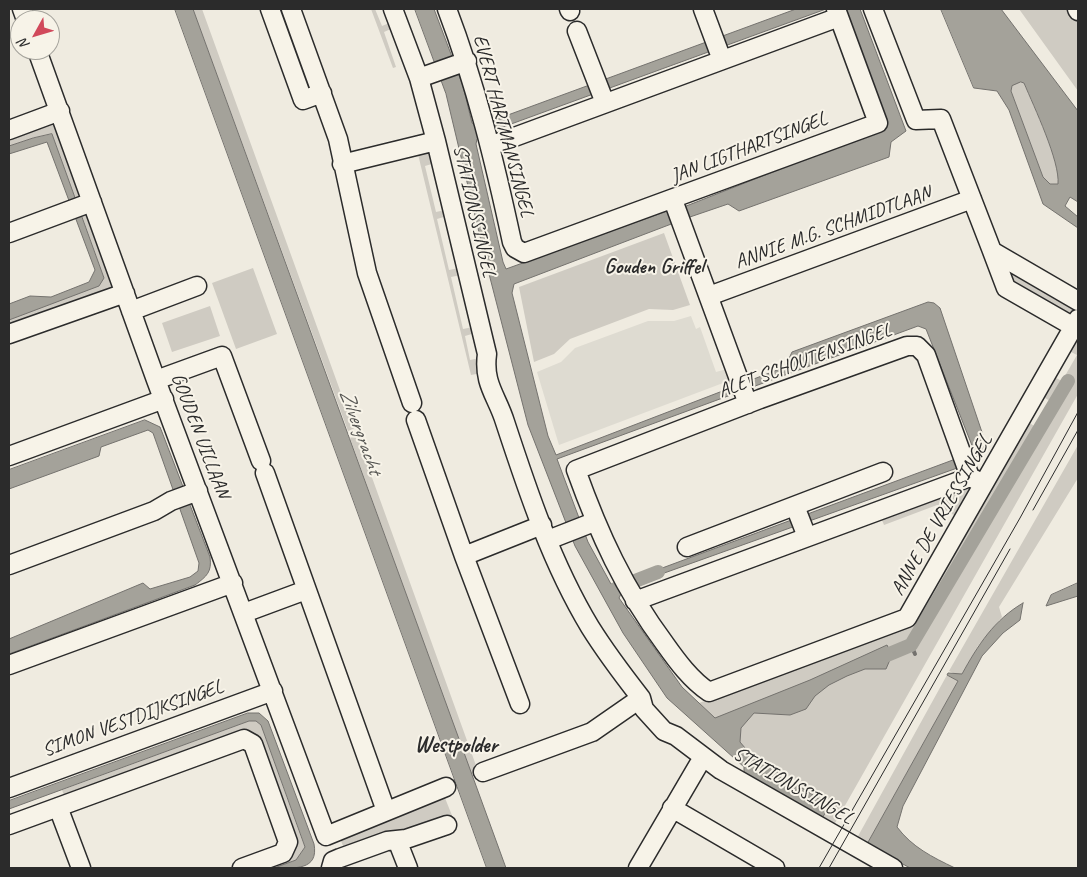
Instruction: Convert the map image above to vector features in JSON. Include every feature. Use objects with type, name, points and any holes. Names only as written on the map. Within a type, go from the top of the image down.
[{"type":"street","points":[[270,9],[303,100],[322,93]]},
{"type":"street","points":[[291,9],[338,139],[367,273],[464,556],[520,704]]},
{"type":"street","name":"STATIONSSINGEL","points":[[394,9],[419,78],[436,141],[486,354],[488,383],[503,416],[545,533],[590,626],[641,698],[648,714],[664,731],[676,736],[730,775],[893,868]]},
{"type":"street","name":"EVERT HARTMANSINGEL","points":[[447,9],[461,63],[487,134],[512,242],[521,252]]},
{"type":"street","points":[[703,9],[718,49]]},
{"type":"street","points":[[873,9],[916,120],[941,119],[1006,288],[1076,323]]},
{"type":"street","points":[[487,134],[718,49],[838,13]]},
{"type":"street","name":"JAN LIGTHARTSINGEL","points":[[521,252],[530,252],[677,210],[878,122],[838,13]]},
{"type":"street","points":[[577,31],[600,92]]},
{"type":"street","name":"GOUDEN UILLAAN","points":[[41,60],[60,111],[88,204],[125,293],[164,399],[193,492],[233,583],[326,836],[386,811]]},
{"type":"street","points":[[419,78],[461,63]]},
{"type":"street","points":[[9,130],[60,111]]},
{"type":"street","points":[[342,164],[436,141]]},
{"type":"street","name":"ANNIE M.G. SCHMIDTLAAN","points":[[709,296],[972,199]]},
{"type":"street","points":[[9,233],[88,204]]},
{"type":"street","points":[[677,210],[744,393]]},
{"type":"street","points":[[992,251],[1078,300]]},
{"type":"street","points":[[131,311],[197,286]]},
{"type":"street","points":[[9,334],[125,293]]},
{"type":"street","name":"ANNE DE VRIESSINGEL","points":[[628,591],[673,656],[699,686],[709,692],[907,618],[971,471],[1076,323]]},
{"type":"street","name":"ALET SCHOUTENSINGEL","points":[[589,524],[576,470],[744,393],[907,346],[917,346],[926,355],[971,471]]},
{"type":"street","points":[[156,380],[222,356],[386,811],[446,787]]},
{"type":"street","points":[[9,456],[164,399]]},
{"type":"street","points":[[686,547],[801,521],[971,471]]},
{"type":"street","points":[[464,556],[545,533],[566,533],[589,524],[628,591],[801,521],[883,472]]},
{"type":"street","points":[[9,565],[154,511],[171,501],[193,492]]},
{"type":"street","points":[[9,665],[233,583]]},
{"type":"street","points":[[244,614],[306,590]]},
{"type":"street","name":"SIMON VESTDIJKSINGEL","points":[[9,788],[273,691]]},
{"type":"street","points":[[483,772],[592,732],[641,698]]},
{"type":"street","points":[[9,825],[237,739],[249,740],[253,744],[288,842],[282,853],[242,868]]},
{"type":"street","points":[[638,868],[703,757]]},
{"type":"street","points":[[58,807],[81,868]]},
{"type":"street","points":[[672,808],[776,868]]},
{"type":"street","points":[[331,868],[335,860],[387,841],[406,839],[448,826]]},
{"type":"street","points":[[398,840],[408,868]]},
{"type":"shaded area","points":[[175,9],[193,9],[506,868],[487,868]]},
{"type":"shaded area","points":[[193,9],[202,9],[354,429],[348,431]]},
{"type":"shaded area","points":[[371,9],[375,9],[382,26],[392,22],[393,28],[384,32],[396,67],[393,68]]},
{"type":"shaded area","points":[[415,9],[434,9],[463,86],[472,123],[478,126],[796,9],[826,9],[481,135],[477,139],[476,144],[506,269],[667,211],[671,212],[877,131],[886,125],[846,9],[860,9],[906,131],[891,142],[889,157],[739,211],[728,204],[687,218],[514,284],[512,293],[548,436],[556,455],[785,367],[792,352],[928,302],[934,303],[940,308],[987,447],[978,456],[960,467],[642,581],[638,577],[969,454],[973,448],[926,329],[918,326],[557,459],[588,542],[611,584],[617,584],[622,592],[619,598],[682,687],[715,718],[810,680],[887,645],[892,655],[886,669],[865,669],[847,676],[829,685],[815,696],[806,709],[790,715],[754,713],[741,728],[740,742],[751,755],[830,806],[822,818],[744,774],[744,767],[667,698],[623,633],[575,546],[528,425],[488,270],[446,94]]},
{"type":"shaded area","points":[[941,9],[1001,9],[1078,111],[1078,202],[1070,197],[1065,206],[1078,217],[1078,228],[1043,204],[1009,110],[997,91],[974,88]],"holes":[[[1021,82],[1024,83],[1051,148],[1058,174],[1058,184],[1050,184],[1043,177],[1011,91],[1012,86]]]},
{"type":"shaded area","points":[[1019,9],[1070,9],[1078,19],[1078,91]]},
{"type":"shaded area","points":[[1021,82],[1024,83],[1050,147],[1055,161],[1058,184],[1050,184],[1043,177],[1011,91],[1011,86]]},
{"type":"shaded area","points":[[53,122],[58,127],[83,191],[76,201],[52,134],[9,146],[9,135]]},
{"type":"shaded area","points":[[52,134],[104,278],[99,286],[9,320],[9,304],[30,296],[51,297],[89,282],[95,270],[47,142],[9,154],[9,146]]},
{"type":"shaded area","points":[[417,150],[430,153],[435,163],[425,166],[436,212],[445,210],[447,216],[437,219],[449,270],[459,268],[461,275],[451,277],[463,329],[473,327],[475,333],[465,336],[470,360],[480,358],[482,373],[471,375]]},
{"type":"shaded area","points":[[81,213],[92,219],[115,290],[9,330],[9,320],[104,278]]},
{"type":"shaded area","points":[[664,233],[690,305],[673,310],[649,309],[570,339],[554,354],[534,362],[519,287]]},
{"type":"shaded area","points":[[1013,266],[1027,274],[1025,278],[1053,294],[1056,291],[1071,299],[1076,306],[1074,316],[1067,319],[1051,310],[1052,306],[1024,290],[1022,293],[1011,286],[1004,271]]},
{"type":"shaded area","points":[[253,268],[277,334],[236,349],[212,283]]},
{"type":"shaded area","points":[[210,306],[220,336],[172,352],[162,323]]},
{"type":"shaded area","points":[[691,316],[696,329],[700,327],[716,372],[727,369],[731,380],[559,445],[537,372],[561,362],[575,348],[648,321],[674,321]]},
{"type":"shaded area","points":[[1074,338],[1078,339],[1078,394],[834,825],[822,818],[830,805],[751,755],[699,703],[913,625],[1026,421],[1036,427],[1050,401],[1040,395],[1052,376],[1062,381],[1077,355],[1067,350]]},
{"type":"shaded area","points":[[145,420],[160,427],[210,557],[208,573],[195,585],[9,654],[9,639],[143,583],[150,589],[190,577],[198,571],[199,563],[153,433],[148,430],[101,447],[99,456],[9,489],[9,470]]},
{"type":"shaded area","points":[[357,436],[478,771],[471,774],[350,438]]},
{"type":"shaded area","points":[[1078,445],[1078,478],[999,607],[1002,617],[978,646],[962,674],[955,674],[949,671]]},
{"type":"shaded area","points":[[970,485],[973,490],[957,517],[937,505],[884,525],[882,520],[944,497],[943,493]]},
{"type":"shaded area","points":[[1078,583],[1078,596],[1046,606],[1051,595]]},
{"type":"shaded area","points":[[1023,603],[1020,620],[1003,633],[982,656],[903,806],[897,827],[916,846],[955,868],[910,868],[867,844],[958,681],[947,675],[948,673],[962,674],[974,653],[995,625]]},
{"type":"shaded area","points":[[947,675],[958,681],[867,844],[857,838]]},
{"type":"shaded area","points":[[248,713],[259,713],[268,721],[314,844],[315,853],[313,859],[303,866],[297,868],[274,868],[296,860],[305,847],[261,725],[256,721],[249,721],[9,809],[9,801]]},
{"type":"shaded area","points":[[249,721],[256,721],[261,725],[305,847],[296,860],[277,867],[275,861],[285,857],[257,742],[65,798],[62,790]]},
{"type":"shaded area","points":[[443,793],[453,818],[406,834],[345,851],[339,836]]},
{"type":"waterway","points":[[875,660],[911,645],[1068,381]]},
{"type":"waterway","points":[[617,588],[658,572]]},
{"type":"waterway","points":[[911,645],[915,654]]},
{"type":"tram line","points":[[819,868],[1020,518],[1078,412]]},
{"type":"tram line","points":[[1033,510],[1078,430]]},
{"type":"tram line","points":[[829,868],[1010,549]]},
{"type":"district","name":"Gouden Griffel","points":[[654,267]]},
{"type":"district","name":"Westpolder","points":[[456,746]]},
{"type":"water label","name":"Zilvergracht","points":[[360,432]]}]
